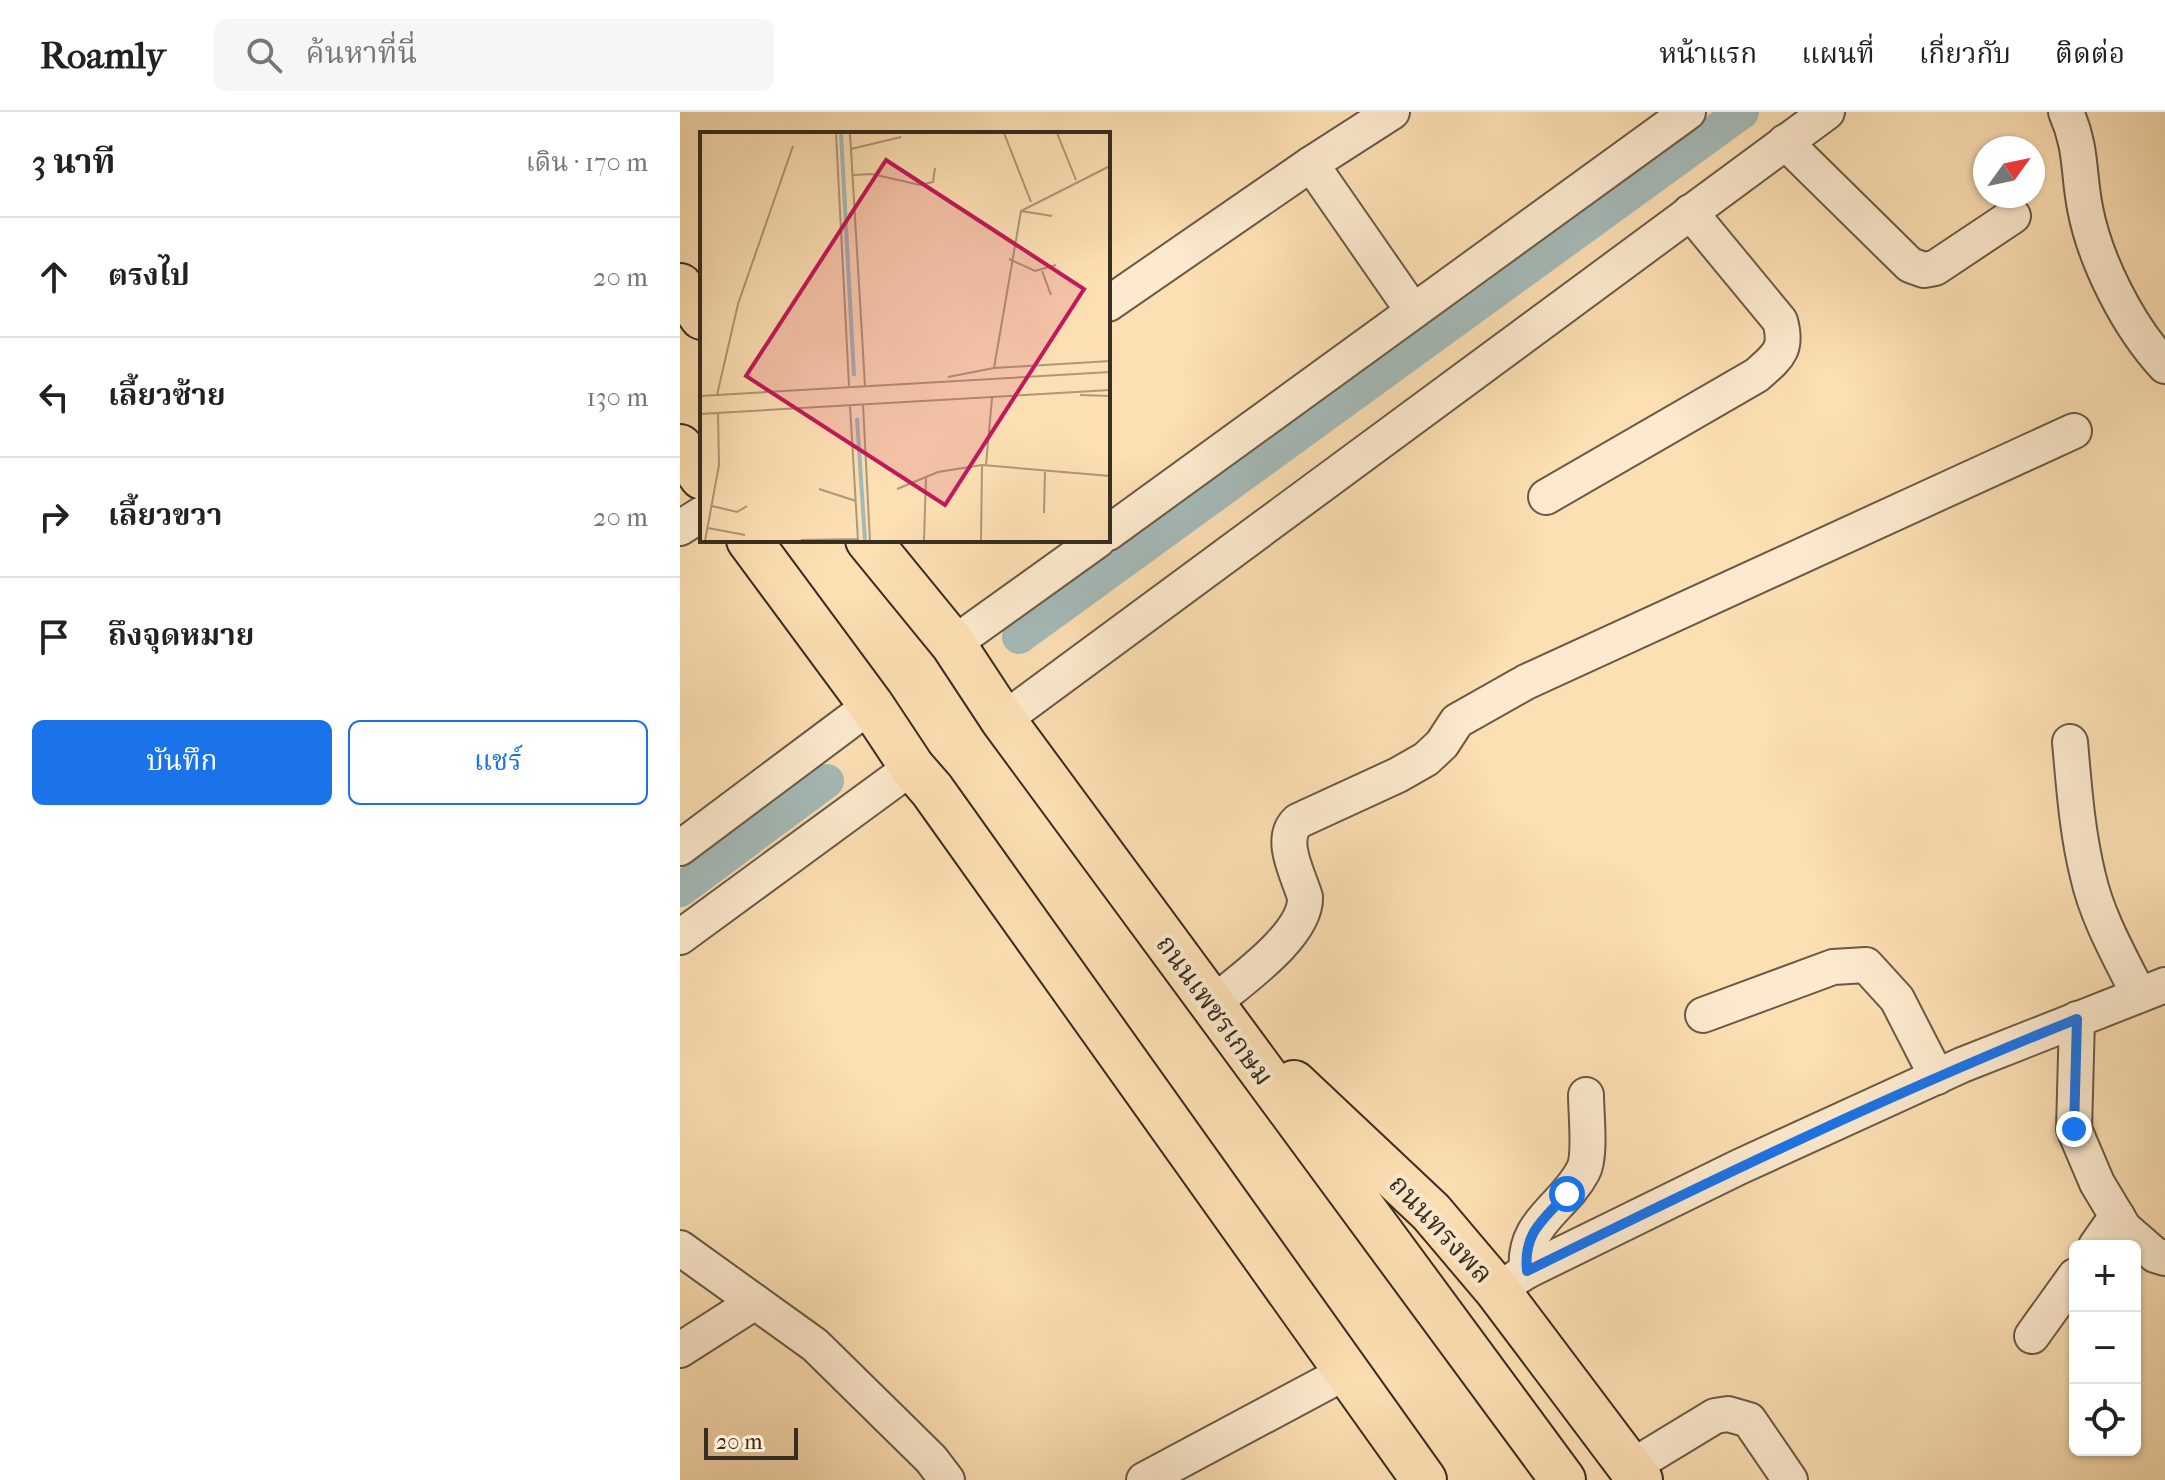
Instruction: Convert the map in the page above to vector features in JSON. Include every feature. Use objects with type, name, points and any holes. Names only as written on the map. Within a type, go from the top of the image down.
[{"type":"highway","points":[[680,447],[700,474]]},
{"type":"highway","points":[[750,542],[871,705],[912,767],[941,803],[1424,1480]]},
{"type":"highway","name":"ถนนเพชรเกษม","points":[[870,542],[953,644],[1003,720],[1563,1480]]},
{"type":"highway","name":"ถนนทรงพล","points":[[1211,1005],[1431,1212],[1512,1280],[1636,1474]]},
{"type":"street","points":[[1110,303],[1392,112]]},
{"type":"street","points":[[1110,532],[1688,112]]},
{"type":"street","points":[[1003,720],[1827,112]]},
{"type":"street","points":[[2066,112],[2077,138],[2085,206],[2095,249],[2110,283],[2154,354],[2165,366]]},
{"type":"street","points":[[1785,142],[1910,265],[1924,270],[1935,268],[2013,216]]},
{"type":"street","points":[[1311,164],[1413,311]]},
{"type":"street","points":[[1546,497],[1757,375],[1779,356],[1785,338],[1780,321],[1690,212]]},
{"type":"street","points":[[1211,1005],[1286,938],[1306,907],[1288,842],[1289,829],[1298,821],[1426,759],[1442,744],[1457,721],[1526,682],[2074,431]]},
{"type":"street","points":[[680,528],[700,515]]},
{"type":"street","points":[[953,644],[1095,542]]},
{"type":"street","points":[[680,848],[871,705]]},
{"type":"street","points":[[1512,1280],[1739,1167],[1937,1077],[2152,990],[2114,944],[2088,879],[2078,822],[2070,742]]},
{"type":"street","points":[[680,937],[912,767]]},
{"type":"street","points":[[1703,1015],[1833,967],[1866,965],[1897,999],[1937,1077]]},
{"type":"street","points":[[2077,1019],[2074,1129],[2097,1183],[2124,1228],[2155,1255],[2165,1258]]},
{"type":"street","points":[[1512,1280],[1527,1244],[1541,1222],[1586,1167],[1586,1095]]},
{"type":"street","points":[[2100,1240],[2117,1216]]},
{"type":"street","points":[[680,1248],[815,1345],[931,1459],[947,1480]]},
{"type":"street","points":[[2032,1336],[2069,1284]]},
{"type":"street","points":[[680,1350],[755,1302]]},
{"type":"street","points":[[1144,1480],[1346,1372]]},
{"type":"street","points":[[1636,1474],[1715,1416],[1728,1414],[1749,1420],[1790,1480]]},
{"type":"waterway","points":[[1019,637],[1742,112]]},
{"type":"waterway","points":[[680,890],[827,781]]},
{"type":"route","points":[[1567,1194],[1541,1222],[1527,1244],[1527,1271],[1739,1167],[1962,1065],[2077,1019],[2074,1129]]}]
